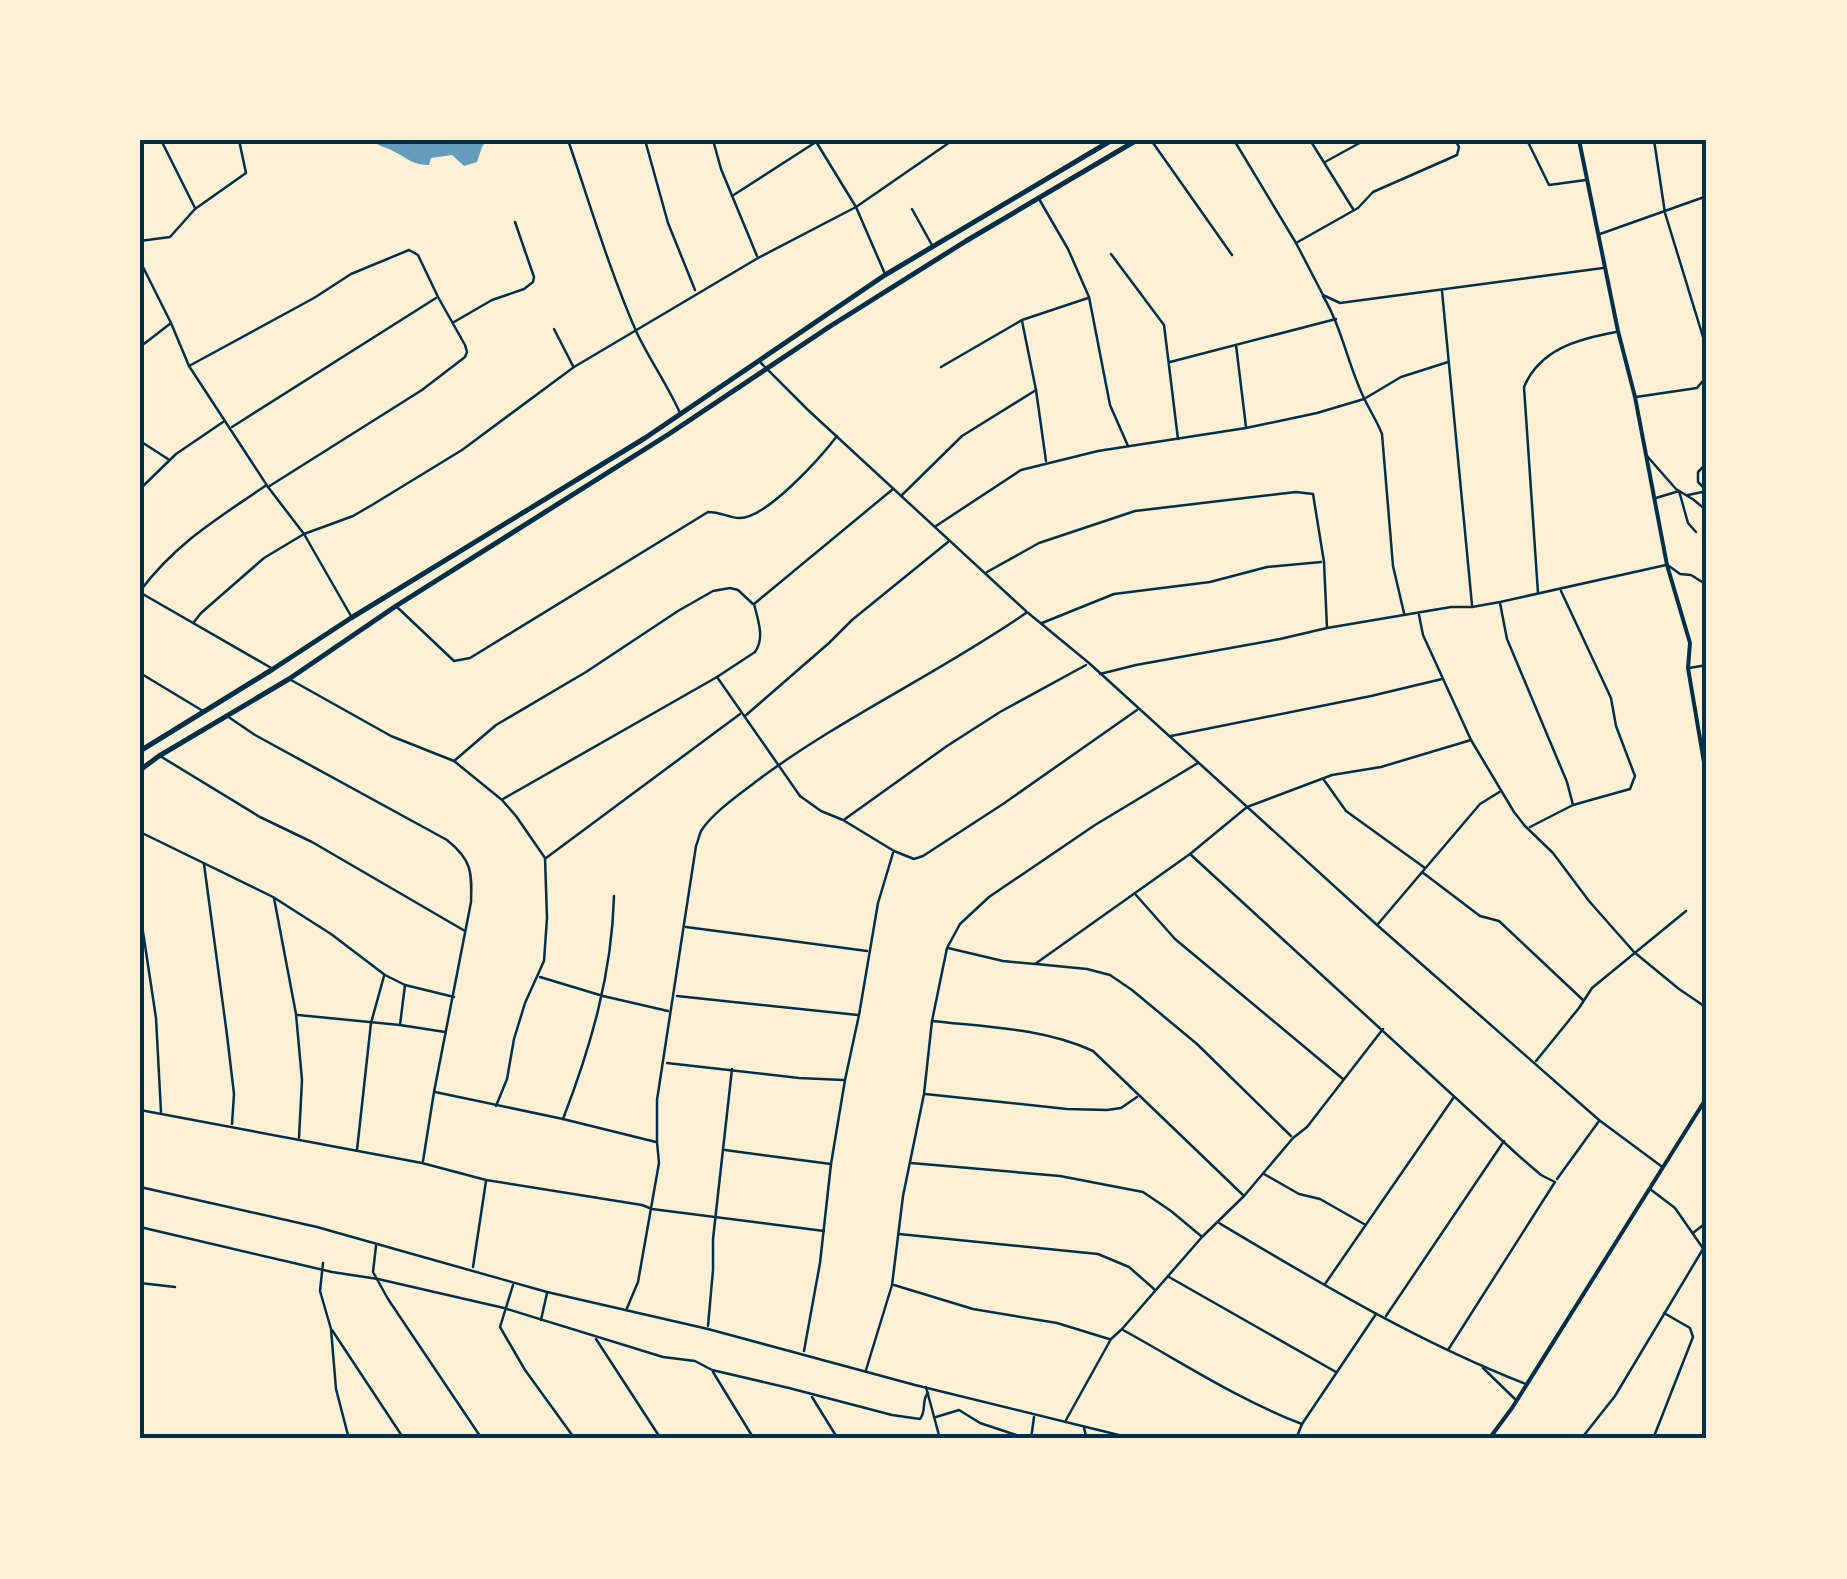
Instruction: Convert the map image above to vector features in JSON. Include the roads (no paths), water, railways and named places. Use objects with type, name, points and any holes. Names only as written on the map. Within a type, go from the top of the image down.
[{"type":"main road","points":[[140,770],[966,241],[1138,140]]},
{"type":"main road","points":[[140,751],[610,460],[886,275],[1107,141]]},
{"type":"street","points":[[161,140],[195,209]]},
{"type":"street","points":[[140,241],[170,236],[195,209],[246,173],[239,140]]},
{"type":"street","points":[[568,140],[609,264],[647,354],[669,387],[680,414]]},
{"type":"street","points":[[645,140],[668,222],[696,292]]},
{"type":"street","points":[[713,140],[758,258]]},
{"type":"street","points":[[194,622],[264,558],[304,534],[372,505],[462,450],[574,367],[696,292],[856,207],[953,140]]},
{"type":"street","points":[[1152,140],[1232,255]]},
{"type":"street","points":[[1234,140],[1336,319],[1364,399],[1375,414],[1382,434],[1393,566],[1404,615]]},
{"type":"street","points":[[1310,140],[1354,210]]},
{"type":"street","points":[[1324,163],[1365,140]]},
{"type":"street","points":[[1296,244],[1354,210],[1373,192],[1457,155],[1459,147],[1455,140]]},
{"type":"street","points":[[1527,140],[1549,185],[1588,180]]},
{"type":"street","points":[[1579,140],[1667,565],[1690,643],[1688,668],[1707,780]]},
{"type":"street","points":[[1654,140],[1664,213],[1707,350]]},
{"type":"street","points":[[732,196],[817,141],[856,207],[886,275]]},
{"type":"street","points":[[1597,235],[1707,196]]},
{"type":"street","points":[[1039,199],[1068,249],[1089,297],[1110,405],[1129,448]]},
{"type":"street","points":[[912,209],[933,247]]},
{"type":"street","points":[[453,323],[534,282],[515,222]]},
{"type":"street","points":[[189,366],[351,274],[409,250],[418,255],[467,352],[460,363],[422,390],[186,540],[140,592],[273,669]]},
{"type":"street","points":[[1110,254],[1164,325],[1178,438]]},
{"type":"street","points":[[140,260],[189,366],[267,486],[304,534],[351,618]]},
{"type":"street","points":[[1323,295],[1340,303],[1605,268]]},
{"type":"street","points":[[1442,291],[1472,606]]},
{"type":"street","points":[[229,428],[438,297]]},
{"type":"street","points":[[942,367],[1022,320],[1089,297]]},
{"type":"street","points":[[1168,363],[1336,319]]},
{"type":"street","points":[[1022,320],[1046,463]]},
{"type":"street","points":[[140,347],[171,323]]},
{"type":"street","points":[[554,329],[574,367]]},
{"type":"street","points":[[1538,593],[1524,387],[1532,369],[1551,353],[1588,337],[1618,331]]},
{"type":"street","points":[[1236,345],[1246,428]]},
{"type":"street","points":[[758,360],[1027,612],[1377,925],[1600,1120],[1662,1166]]},
{"type":"street","points":[[935,527],[1020,470],[1098,451],[1317,413],[1364,399],[1402,377],[1448,362]]},
{"type":"street","points":[[1634,397],[1697,388],[1707,376]]},
{"type":"street","points":[[901,496],[962,436],[1036,390]]},
{"type":"street","points":[[140,489],[170,460],[225,422]]},
{"type":"street","points":[[396,606],[454,661],[470,658],[708,512],[740,519],[754,514],[790,490],[837,436]]},
{"type":"street","points":[[140,441],[170,460]]},
{"type":"street","points":[[1646,455],[1679,491],[1707,511]]},
{"type":"street","points":[[1707,463],[1698,472],[1698,482],[1707,491]]},
{"type":"street","points":[[754,604],[893,489]]},
{"type":"street","points":[[1654,499],[1679,491]]},
{"type":"street","points":[[1679,491],[1688,523],[1696,532]]},
{"type":"street","points":[[1687,496],[1707,491]]},
{"type":"street","points":[[985,573],[1038,543],[1135,511],[1296,492],[1314,494],[1324,562],[1326,628]]},
{"type":"street","points":[[545,858],[743,715],[950,541]]},
{"type":"street","points":[[1041,624],[1114,594],[1210,582],[1267,567],[1324,562]]},
{"type":"street","points":[[1100,674],[1326,628],[1500,602],[1667,565],[1707,586]]},
{"type":"street","points":[[1528,829],[1573,806],[1630,789],[1635,776],[1610,698],[1560,589]]},
{"type":"street","points":[[454,760],[496,726],[713,591],[738,590],[754,604],[761,635],[756,652],[502,800]]},
{"type":"street","points":[[1500,602],[1507,639],[1567,782],[1573,806]]},
{"type":"street","points":[[626,1311],[638,1282],[652,1209],[659,1162],[657,1100],[696,846],[702,831],[742,792],[777,766],[1027,612]]},
{"type":"street","points":[[1419,613],[1422,635],[1471,740],[1514,812],[1634,952],[1707,1008]]},
{"type":"street","points":[[844,820],[974,729],[1088,663]]},
{"type":"street","points":[[1688,668],[1707,665]]},
{"type":"street","points":[[140,673],[204,712]]},
{"type":"street","points":[[718,677],[800,796],[914,859],[1003,804],[1138,709]]},
{"type":"street","points":[[289,678],[391,736],[454,760],[502,800],[545,858],[544,961],[525,1003],[507,1079],[496,1106]]},
{"type":"street","points":[[1170,736],[1444,679]]},
{"type":"street","points":[[227,716],[447,840],[467,859],[472,902],[422,1162]]},
{"type":"street","points":[[1035,964],[1190,854],[1247,808],[1332,775],[1381,767],[1471,740]]},
{"type":"street","points":[[159,756],[466,932]]},
{"type":"street","points":[[866,1371],[892,1285],[909,1163],[924,1094],[932,1021],[947,948],[960,924],[989,897],[1198,762]]},
{"type":"street","points":[[1323,778],[1346,811],[1480,916],[1499,920],[1584,1000]]},
{"type":"street","points":[[1377,925],[1480,804],[1503,790]]},
{"type":"street","points":[[140,832],[273,897],[385,974],[405,984],[454,996]]},
{"type":"street","points":[[804,1354],[824,1231],[830,1164],[868,951],[894,851]]},
{"type":"street","points":[[1190,854],[1541,1175],[1555,1182]]},
{"type":"street","points":[[204,864],[234,1094],[232,1125]]},
{"type":"street","points":[[1134,893],[1176,939],[1344,1080]]},
{"type":"street","points":[[563,1118],[583,1067],[603,996],[614,896]]},
{"type":"street","points":[[273,897],[296,1014],[302,1080],[299,1140]]},
{"type":"street","points":[[1535,1063],[1592,988],[1686,911]]},
{"type":"street","points":[[140,912],[156,1018],[161,1113]]},
{"type":"street","points":[[685,927],[868,951]]},
{"type":"street","points":[[947,948],[1003,961],[1110,975],[1197,1044],[1293,1138]]},
{"type":"street","points":[[357,1152],[371,1022],[385,974]]},
{"type":"street","points":[[538,977],[669,1012]]},
{"type":"street","points":[[400,1025],[405,984]]},
{"type":"street","points":[[674,996],[859,1015]]},
{"type":"street","points":[[296,1014],[446,1032]]},
{"type":"street","points":[[932,1021],[1039,1034],[1069,1040],[1092,1051],[1244,1196]]},
{"type":"street","points":[[1066,1422],[1110,1339],[1307,1126],[1383,1029]]},
{"type":"street","points":[[664,1062],[845,1080]]},
{"type":"street","points":[[708,1329],[732,1069]]},
{"type":"street","points":[[434,1092],[657,1142]]},
{"type":"street","points":[[924,1094],[1107,1110],[1121,1108],[1138,1096]]},
{"type":"street","points":[[1324,1285],[1455,1096]]},
{"type":"street","points":[[1490,1439],[1707,1097]]},
{"type":"street","points":[[140,1110],[422,1162],[486,1180],[652,1209],[824,1231]]},
{"type":"street","points":[[1448,1350],[1555,1182],[1600,1120]]},
{"type":"street","points":[[1385,1318],[1504,1141]]},
{"type":"street","points":[[723,1149],[830,1164]]},
{"type":"street","points":[[909,1163],[1060,1176],[1143,1192],[1202,1238]]},
{"type":"street","points":[[1263,1174],[1299,1194],[1320,1199],[1365,1226]]},
{"type":"street","points":[[473,1270],[486,1180]]},
{"type":"street","points":[[140,1188],[317,1227],[547,1292],[708,1329],[927,1390],[1135,1439]]},
{"type":"street","points":[[1649,1188],[1675,1208],[1707,1254]]},
{"type":"street","points":[[1218,1222],[1385,1318],[1482,1367],[1527,1384]]},
{"type":"street","points":[[1693,1233],[1707,1222]]},
{"type":"street","points":[[140,1227],[504,1308],[663,1357],[695,1361],[712,1370],[916,1420],[924,1414],[927,1390]]},
{"type":"street","points":[[898,1234],[1098,1254],[1129,1267],[1156,1290]]},
{"type":"street","points":[[376,1245],[373,1272],[482,1439]]},
{"type":"street","points":[[1581,1439],[1615,1396],[1703,1249]]},
{"type":"street","points":[[323,1263],[320,1291],[331,1329],[336,1389],[349,1439]]},
{"type":"street","points":[[1167,1276],[1336,1372]]},
{"type":"street","points":[[514,1282],[500,1327],[525,1370],[575,1439]]},
{"type":"street","points":[[140,1284],[175,1287]]},
{"type":"street","points":[[892,1285],[974,1310],[1057,1323],[1110,1339]]},
{"type":"street","points":[[542,1320],[547,1292]]},
{"type":"street","points":[[1654,1439],[1693,1337],[1690,1328],[1663,1312]]},
{"type":"street","points":[[1296,1439],[1376,1313]]},
{"type":"street","points":[[331,1329],[404,1439]]},
{"type":"street","points":[[1122,1330],[1220,1387],[1302,1424]]},
{"type":"street","points":[[595,1338],[662,1439]]},
{"type":"street","points":[[1482,1367],[1517,1401]]},
{"type":"street","points":[[712,1370],[754,1439]]},
{"type":"street","points":[[927,1390],[940,1439]]},
{"type":"street","points":[[812,1395],[838,1439]]},
{"type":"street","points":[[936,1418],[958,1410],[980,1423],[1029,1439],[1035,1416]]},
{"type":"street","points":[[1083,1427],[1087,1439]]},
{"type":"water","points":[[370,140],[487,140],[477,162],[464,166],[452,155],[431,158],[429,165],[419,164]]}]
